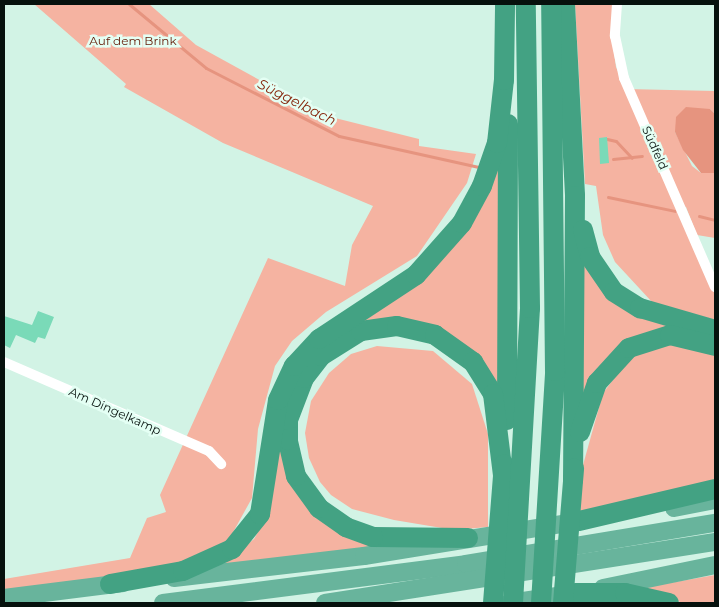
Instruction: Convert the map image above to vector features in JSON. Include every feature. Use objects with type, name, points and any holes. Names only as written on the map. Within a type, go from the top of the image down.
[{"type":"highway","points":[[493,603],[503,475],[510,304],[504,80],[505,4]]},
{"type":"highway","points":[[526,4],[530,308],[511,603],[625,593],[669,603]]},
{"type":"highway","points":[[541,603],[555,371],[551,4]]},
{"type":"highway","points":[[565,4],[575,196],[573,480],[569,598]]},
{"type":"highway","points":[[110,584],[204,564],[232,549],[248,532],[266,493],[278,400],[294,366],[319,339],[402,286],[449,242],[474,204],[490,165],[504,80]]},
{"type":"highway","points":[[575,196],[590,256],[614,292],[640,308],[715,330]]},
{"type":"highway","points":[[478,536],[373,537],[346,527],[319,508],[296,476],[288,440],[288,420],[304,378],[321,356],[361,331],[397,326],[436,335],[473,362],[494,394],[503,475]]},
{"type":"highway","points":[[573,480],[588,405],[617,358],[642,342],[670,335],[715,346]]},
{"type":"highway","points":[[579,521],[715,489]]},
{"type":"highway","points":[[4,598],[110,584],[355,557],[478,536],[715,500]]},
{"type":"highway","points":[[163,603],[486,561],[715,523]]},
{"type":"highway","points":[[326,603],[484,581],[715,542]]},
{"type":"highway","points":[[569,598],[715,565]]},
{"type":"street","name":"Südfeld","points":[[617,4],[615,36],[624,78],[715,287]]},
{"type":"street","name":"Am Dingelkamp","points":[[4,362],[209,451],[221,464]]},
{"type":"green space","name":"Auf dem Brink","points":[[34,4],[149,4],[196,45],[323,115],[419,139],[419,146],[476,154],[467,183],[417,256],[326,312],[292,341],[275,366],[258,429],[252,498],[226,545],[179,567],[4,591],[4,579],[130,558],[147,518],[166,512],[160,495],[268,258],[345,286],[352,245],[373,206],[223,143],[124,87],[126,84]]},
{"type":"green space","points":[[575,4],[614,4],[612,38],[616,67],[626,89],[715,91],[715,114],[710,109],[675,132],[692,166],[701,173],[715,173],[715,238],[697,235],[686,207],[680,206],[715,292],[715,320],[652,302],[615,262],[603,235],[596,186],[585,184]]},
{"type":"green space","points":[[500,153],[500,391],[406,322],[305,365],[287,466],[375,546],[223,565],[254,539],[265,520],[280,421],[303,363],[410,289]]},
{"type":"green space","points":[[584,259],[591,271],[689,327],[657,330],[582,403]]},
{"type":"green space","points":[[670,342],[715,355],[715,480],[580,513],[583,465],[603,393],[628,360],[649,347]]},
{"type":"green space","points":[[377,346],[433,351],[472,384],[488,434],[488,527],[454,530],[394,520],[352,509],[331,495],[320,482],[309,458],[305,433],[311,401],[329,373],[351,354]]},
{"type":"green space","points":[[715,575],[715,603],[683,603],[641,588]]},
{"type":"shaded area","points":[[686,107],[710,109],[715,114],[715,173],[701,173],[683,150],[675,132],[676,117]]},
{"type":"building","points":[[607,137],[609,163],[600,164],[599,138]]},
{"type":"building","points":[[38,311],[54,317],[45,339],[38,337],[35,343],[16,335],[10,348],[4,345],[4,316],[32,325]]},
{"type":"waterway","name":"Süggelbach","points":[[129,4],[206,68],[339,136],[479,167]]},
{"type":"waterway","points":[[607,139],[616,141],[632,158]]},
{"type":"waterway","points":[[613,159],[642,156]]},
{"type":"waterway","name":"Süggelbach","points":[[608,197],[675,211]]},
{"type":"waterway","name":"Süggelbach","points":[[699,216],[715,220]]}]
